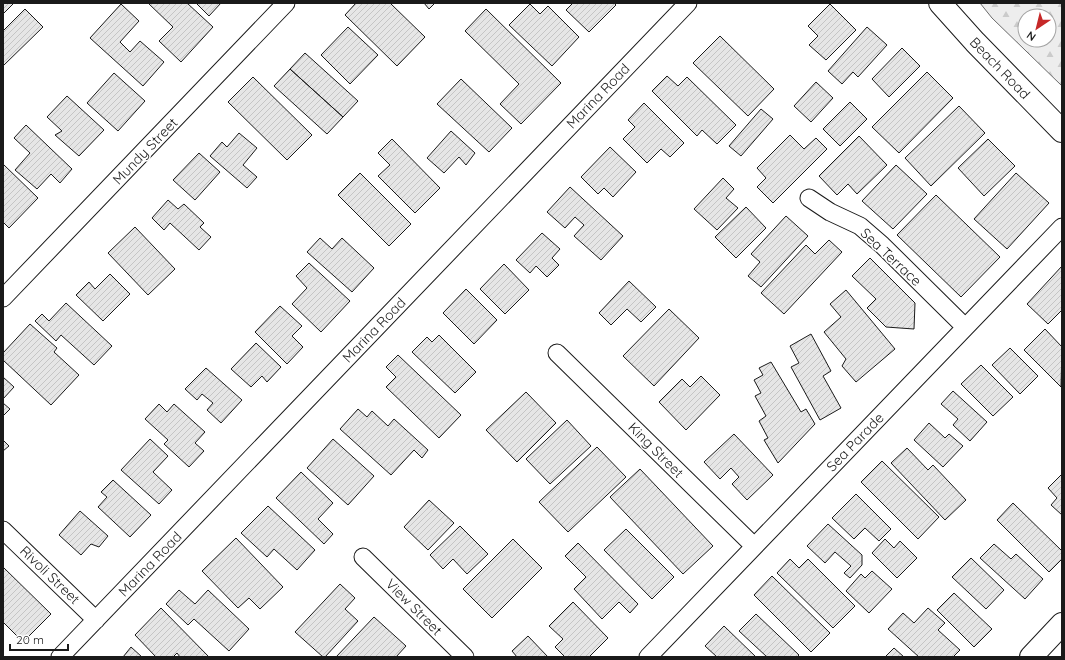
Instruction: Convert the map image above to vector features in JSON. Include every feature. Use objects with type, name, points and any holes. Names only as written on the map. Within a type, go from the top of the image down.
[{"type":"main road","name":"Beach Road","points":[[940,3],[957,24],[1062,131]]},
{"type":"main road","points":[[1031,657],[1062,624]]},
{"type":"street","name":"Mundy Street","points":[[3,298],[286,3]]},
{"type":"street","name":"Marina Road","points":[[60,657],[688,3]]},
{"type":"street","name":"Sea Terrace","points":[[809,198],[830,212],[860,226],[882,245],[965,327]]},
{"type":"street","name":"Sea Parade","points":[[648,657],[1062,227]]},
{"type":"street","name":"King Street","points":[[557,353],[754,546]]},
{"type":"street","name":"Rivoli Street","points":[[3,530],[96,620]]},
{"type":"street","name":"View Street","points":[[363,557],[465,657]]},
{"type":"green space","points":[[980,3],[1062,3],[1062,86],[1023,48],[1057,48],[1057,8],[1017,8],[1017,42],[992,18]]},
{"type":"building","points":[[3,3],[14,3],[3,14]]},
{"type":"building","points":[[148,3],[187,3],[213,27],[181,62],[159,41],[173,27]]},
{"type":"building","points":[[196,3],[221,3],[209,16]]},
{"type":"building","points":[[356,3],[390,3],[425,37],[397,66],[345,15]]},
{"type":"building","points":[[424,3],[435,3],[429,9]]},
{"type":"building","points":[[573,3],[614,3],[616,5],[589,32],[566,10]]},
{"type":"building","points":[[121,4],[139,21],[120,42],[130,52],[140,41],[164,62],[143,86],[90,38]]},
{"type":"building","points":[[530,4],[540,14],[548,6],[579,37],[552,66],[509,25]]},
{"type":"building","points":[[830,4],[856,30],[826,60],[809,45],[818,36],[808,26]]},
{"type":"building","points":[[25,9],[43,27],[3,66],[3,31]]},
{"type":"building","points":[[486,9],[561,83],[521,124],[500,104],[519,84],[465,31]]},
{"type":"building","points":[[348,27],[378,55],[350,84],[321,55]]},
{"type":"building","points":[[867,27],[887,45],[858,77],[853,72],[842,84],[828,71]]},
{"type":"building","points":[[720,36],[774,89],[748,116],[693,63]]},
{"type":"building","points":[[902,48],[920,66],[889,97],[872,79]]},
{"type":"building","points":[[305,53],[358,101],[343,117],[290,69]]},
{"type":"building","points":[[290,69],[343,117],[327,134],[274,86]]},
{"type":"building","points":[[927,72],[953,98],[899,153],[872,127]]},
{"type":"building","points":[[114,73],[145,101],[118,131],[87,103]]},
{"type":"building","points":[[667,76],[678,86],[687,77],[736,125],[717,144],[702,130],[697,136],[652,91]]},
{"type":"building","points":[[253,77],[312,135],[287,160],[228,102]]},
{"type":"building","points":[[461,79],[512,128],[489,152],[437,104]]},
{"type":"building","points":[[816,82],[833,98],[811,122],[794,106]]},
{"type":"building","points":[[67,96],[104,130],[79,156],[55,135],[62,131],[47,117]]},
{"type":"building","points":[[850,102],[867,119],[840,146],[823,129]]},
{"type":"building","points":[[644,103],[684,143],[670,157],[661,149],[647,163],[623,139],[635,127],[628,120]]},
{"type":"building","points":[[959,106],[985,133],[931,186],[905,158]]},
{"type":"building","points":[[761,109],[773,119],[741,156],[729,146]]},
{"type":"building","points":[[26,125],[72,169],[60,183],[51,174],[37,189],[15,170],[30,153],[14,138]]},
{"type":"building","points":[[451,131],[475,153],[466,165],[459,157],[444,173],[427,158]]},
{"type":"building","points":[[239,133],[257,148],[243,165],[257,177],[247,188],[210,156],[222,142],[227,147]]},
{"type":"building","points":[[790,135],[804,149],[816,138],[827,149],[773,203],[757,187],[766,178],[757,168]]},
{"type":"building","points":[[859,136],[887,165],[857,194],[848,184],[837,195],[819,176]]},
{"type":"building","points":[[392,139],[440,188],[415,213],[378,176],[390,165],[378,153]]},
{"type":"building","points":[[988,139],[1015,166],[984,196],[958,168]]},
{"type":"building","points":[[610,147],[636,172],[613,197],[604,188],[598,194],[581,177]]},
{"type":"building","points":[[199,153],[220,172],[195,200],[173,180]]},
{"type":"building","points":[[3,164],[38,198],[9,228],[3,222]]},
{"type":"building","points":[[896,165],[927,194],[893,229],[862,201]]},
{"type":"building","points":[[360,173],[411,224],[389,246],[338,195]]},
{"type":"building","points":[[1016,173],[1049,203],[1007,249],[974,219]]},
{"type":"building","points":[[723,178],[734,189],[726,198],[738,208],[717,230],[694,209]]},
{"type":"building","points":[[570,187],[623,236],[601,260],[574,236],[584,225],[575,217],[565,228],[547,212]]},
{"type":"building","points":[[936,195],[1000,257],[961,297],[897,235]]},
{"type":"building","points":[[168,200],[178,209],[184,204],[204,223],[200,227],[211,237],[199,250],[170,223],[164,230],[152,218]]},
{"type":"building","points":[[746,207],[766,228],[736,258],[715,237]]},
{"type":"building","points":[[786,216],[808,236],[761,287],[748,276],[760,262],[751,254]]},
{"type":"building","points":[[135,227],[175,269],[148,295],[108,253]]},
{"type":"building","points":[[542,233],[560,249],[552,258],[559,265],[547,277],[536,266],[530,273],[516,260]]},
{"type":"building","points":[[320,238],[332,249],[342,238],[374,268],[352,292],[307,252]]},
{"type":"building","points":[[829,240],[842,252],[784,314],[761,293],[806,245],[815,254]]},
{"type":"building","points":[[870,258],[915,303],[914,329],[886,327],[867,308],[876,299],[852,276]]},
{"type":"building","points":[[309,263],[350,301],[321,332],[292,304],[307,288],[296,276]]},
{"type":"building","points":[[504,264],[529,290],[505,314],[480,289]]},
{"type":"building","points":[[1062,266],[1062,310],[1048,324],[1027,304]]},
{"type":"building","points":[[110,274],[130,294],[103,321],[76,295],[89,282],[95,289]]},
{"type":"building","points":[[629,281],[656,307],[641,322],[627,309],[611,325],[599,313]]},
{"type":"building","points":[[466,289],[497,320],[474,344],[443,313]]},
{"type":"building","points":[[846,290],[895,349],[856,382],[842,366],[846,359],[824,332],[841,317],[830,304]]},
{"type":"building","points":[[66,303],[112,346],[94,365],[61,335],[56,341],[35,321],[42,314],[49,321]]},
{"type":"building","points":[[280,306],[302,326],[292,336],[303,347],[287,364],[255,332]]},
{"type":"building","points":[[669,309],[699,338],[654,386],[623,356]]},
{"type":"building","points":[[30,324],[57,348],[54,352],[79,375],[51,405],[3,360],[3,353]]},
{"type":"building","points":[[1045,329],[1062,347],[1061,387],[1024,350]]},
{"type":"building","points":[[811,334],[831,371],[823,376],[841,408],[820,420],[791,367],[799,363],[790,346]]},
{"type":"building","points":[[439,335],[476,372],[455,393],[412,352],[427,337],[432,342]]},
{"type":"building","points":[[256,343],[281,367],[267,382],[262,376],[251,387],[231,369]]},
{"type":"building","points":[[1010,348],[1038,376],[1020,394],[992,365]]},
{"type":"building","points":[[398,355],[461,415],[439,438],[386,387],[396,377],[386,367]]},
{"type":"building","points":[[771,362],[801,412],[806,409],[815,424],[778,463],[764,440],[768,438],[759,421],[766,416],[755,396],[761,393],[754,380],[763,375],[759,368]]},
{"type":"building","points":[[981,365],[1013,397],[993,416],[961,384]]},
{"type":"building","points":[[206,368],[242,400],[221,423],[207,410],[213,403],[202,394],[197,400],[185,389]]},
{"type":"building","points":[[701,376],[720,395],[686,430],[659,402],[682,379],[690,387]]},
{"type":"building","points":[[3,377],[14,387],[3,399]]},
{"type":"building","points":[[953,391],[987,422],[970,441],[953,425],[958,419],[941,404]]},
{"type":"building","points":[[526,392],[556,423],[517,462],[486,430]]},
{"type":"building","points":[[3,403],[10,409],[3,416]]},
{"type":"building","points":[[159,404],[167,412],[174,404],[205,432],[195,443],[204,451],[189,467],[164,444],[168,440],[145,419]]},
{"type":"building","points":[[358,409],[367,417],[372,411],[388,426],[394,419],[428,450],[422,458],[414,450],[391,475],[340,429]]},
{"type":"building","points":[[567,420],[591,446],[550,484],[526,459]]},
{"type":"building","points":[[929,423],[945,438],[949,434],[963,446],[943,467],[914,440]]},
{"type":"building","points":[[734,434],[773,475],[747,500],[732,484],[739,477],[731,468],[720,479],[704,462]]},
{"type":"building","points":[[150,439],[168,456],[153,472],[172,490],[159,504],[121,470]]},
{"type":"building","points":[[333,439],[374,476],[348,505],[307,468]]},
{"type":"building","points":[[3,440],[9,446],[3,451]]},
{"type":"building","points":[[597,447],[626,477],[568,532],[539,502]]},
{"type":"building","points":[[907,448],[928,470],[933,465],[966,500],[945,520],[891,463]]},
{"type":"building","points":[[882,461],[939,517],[918,539],[861,482]]},
{"type":"building","points":[[640,469],[713,546],[683,574],[610,497]]},
{"type":"building","points":[[301,472],[333,503],[318,519],[333,534],[324,544],[276,498]]},
{"type":"building","points":[[1062,474],[1062,515],[1051,505],[1057,498],[1048,488]]},
{"type":"building","points":[[113,480],[151,515],[130,537],[98,507],[107,497],[101,492]]},
{"type":"building","points":[[856,494],[891,529],[879,541],[865,528],[854,539],[832,518]]},
{"type":"building","points":[[429,500],[454,523],[428,550],[404,527]]},
{"type":"building","points":[[1013,503],[1062,551],[1062,559],[1049,572],[997,520]]},
{"type":"building","points":[[268,506],[315,550],[297,570],[274,549],[267,557],[241,533]]},
{"type":"building","points":[[80,511],[108,536],[99,547],[91,544],[81,555],[59,535]]},
{"type":"building","points":[[828,524],[862,555],[862,565],[850,578],[844,573],[851,566],[835,552],[825,563],[807,546]]},
{"type":"building","points":[[460,526],[488,554],[467,574],[453,559],[443,569],[430,555]]},
{"type":"building","points":[[626,529],[674,577],[652,599],[604,550]]},
{"type":"building","points":[[236,538],[283,587],[260,609],[249,598],[238,608],[202,571]]},
{"type":"building","points":[[513,539],[542,568],[492,618],[463,589]]},
{"type":"building","points":[[885,539],[894,548],[900,541],[917,558],[897,578],[872,553]]},
{"type":"building","points":[[578,543],[638,604],[630,613],[619,602],[602,619],[574,589],[586,577],[565,556]]},
{"type":"building","points":[[994,544],[1011,559],[1016,554],[1043,579],[1025,599],[980,558]]},
{"type":"building","points":[[971,558],[1004,590],[986,609],[952,577]]},
{"type":"building","points":[[790,559],[799,568],[808,559],[855,606],[833,628],[777,573]]},
{"type":"building","points":[[3,567],[51,614],[23,642],[3,622]]},
{"type":"building","points":[[872,571],[892,589],[869,613],[846,591],[861,574],[865,578]]},
{"type":"building","points":[[772,576],[830,633],[811,652],[754,595]]},
{"type":"building","points":[[340,584],[355,598],[345,609],[358,621],[325,657],[323,657],[295,632]]},
{"type":"building","points":[[179,590],[195,604],[208,590],[249,629],[229,651],[194,619],[188,625],[166,604]]},
{"type":"building","points":[[954,593],[992,629],[974,647],[937,610]]},
{"type":"building","points":[[573,602],[608,638],[589,657],[565,657],[555,647],[563,639],[549,626]]},
{"type":"building","points":[[161,608],[209,657],[180,657],[177,653],[173,657],[156,657],[135,635]]},
{"type":"building","points":[[928,608],[945,623],[938,630],[960,650],[953,657],[919,657],[888,629],[903,613],[914,623]]},
{"type":"building","points":[[756,614],[799,655],[797,657],[767,657],[739,631]]},
{"type":"building","points":[[374,617],[406,646],[396,657],[336,657]]},
{"type":"building","points":[[724,626],[756,657],[717,657],[705,646]]},
{"type":"building","points":[[528,636],[548,657],[517,657],[512,651]]},
{"type":"building","points":[[131,647],[142,657],[123,657]]},
{"type":"building","points":[[894,648],[904,657],[885,657]]}]
